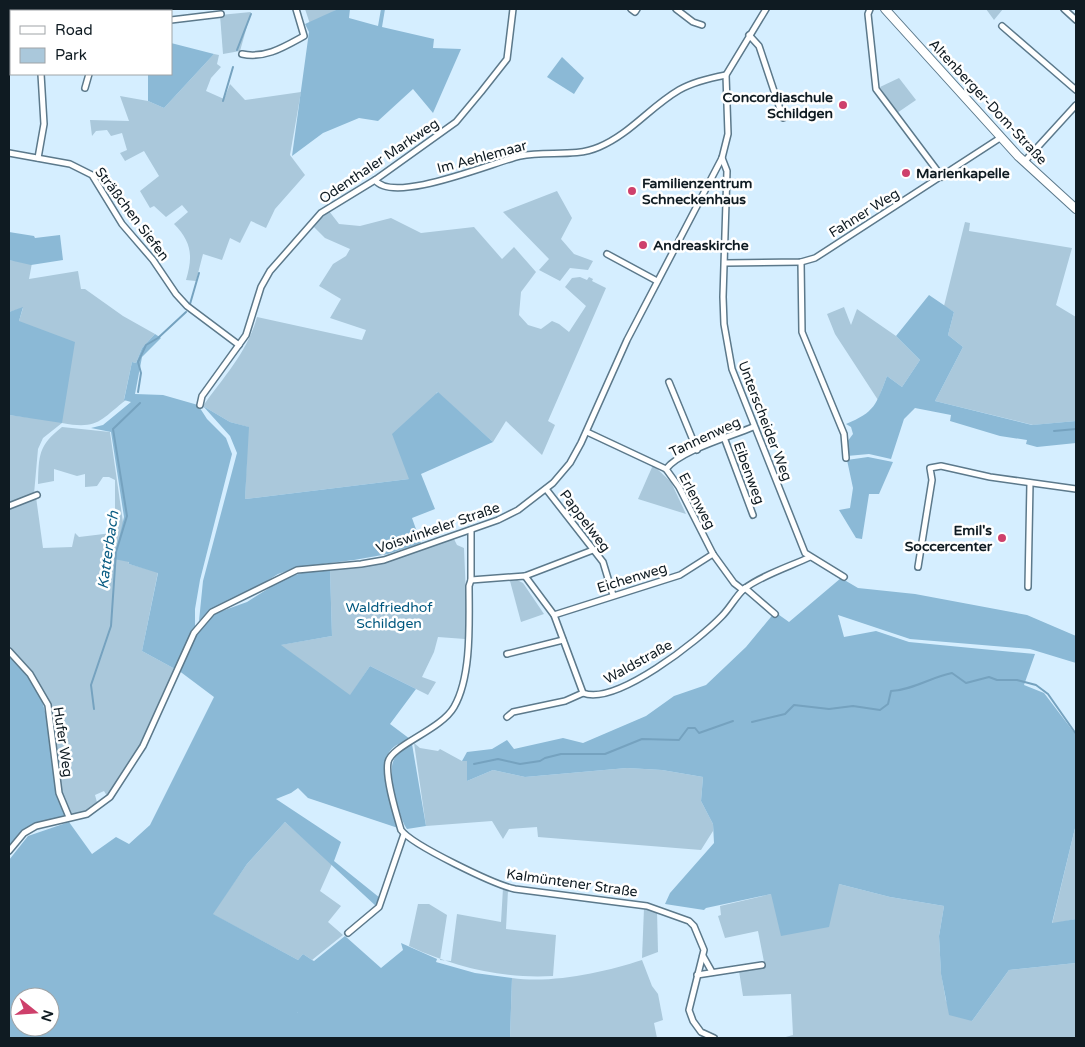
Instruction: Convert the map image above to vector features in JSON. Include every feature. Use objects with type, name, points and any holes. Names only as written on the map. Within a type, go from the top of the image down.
[{"type":"main road","name":"Altenberger-Dom-Straße","points":[[885,9],[1000,138],[1076,209]]},
{"type":"street","points":[[242,54],[256,57],[277,50],[304,36],[296,9]]},
{"type":"street","name":"Odenthaler Markweg","points":[[200,404],[202,396],[250,327],[261,287],[278,260],[321,213],[375,180],[456,122],[482,92],[507,58],[512,30],[513,9]]},
{"type":"street","points":[[631,9],[635,12],[637,9]]},
{"type":"street","points":[[676,9],[693,22],[702,25]]},
{"type":"street","points":[[726,75],[766,9]]},
{"type":"street","points":[[870,9],[868,14],[876,88],[942,177]]},
{"type":"street","points":[[1064,9],[1076,20]]},
{"type":"street","points":[[172,20],[220,14]]},
{"type":"street","points":[[1002,26],[1076,90]]},
{"type":"street","points":[[749,35],[759,46],[783,118]]},
{"type":"street","points":[[38,158],[44,124],[41,75]]},
{"type":"street","points":[[85,88],[90,75]]},
{"type":"street","name":"Im Aehlemaar","points":[[375,180],[382,186],[400,188],[457,176],[520,156],[587,152],[620,136],[680,90],[710,78],[726,75]]},
{"type":"street","name":"Voiswinkeler Straße","points":[[9,851],[24,833],[36,826],[87,814],[110,797],[143,746],[194,633],[212,612],[297,570],[384,560],[471,530],[506,517],[546,489],[570,463],[587,432],[627,340],[722,158],[728,134],[726,75]]},
{"type":"street","points":[[1024,162],[1076,105]]},
{"type":"street","name":"Fahner Weg","points":[[725,263],[801,262],[815,258],[1000,138]]},
{"type":"street","name":"Sträßchen Siefen","points":[[9,153],[77,166],[92,175],[122,224],[153,260],[176,294],[187,306],[239,345]]},
{"type":"street","name":"Unterscheider Weg","points":[[722,158],[727,171],[724,324],[728,353],[738,389],[805,553],[844,577]]},
{"type":"street","points":[[607,254],[657,282]]},
{"type":"street","points":[[801,262],[802,332],[844,434],[842,439],[846,458]]},
{"type":"street","points":[[670,382],[696,450]]},
{"type":"street","name":"Tannenweg","points":[[666,469],[671,463],[696,450],[725,440],[753,427]]},
{"type":"street","name":"Erlenweg","points":[[587,432],[666,469],[679,487],[713,554],[734,583],[744,589]]},
{"type":"street","name":"Eibenweg","points":[[725,440],[753,515]]},
{"type":"street","points":[[918,567],[932,480],[930,468],[941,466],[990,477],[1076,489]]},
{"type":"street","points":[[1028,587],[1030,483]]},
{"type":"street","name":"Pappelweg","points":[[546,489],[602,562],[613,596]]},
{"type":"street","points":[[9,506],[37,495]]},
{"type":"street","points":[[348,933],[379,907],[404,834],[396,812],[388,761],[399,748],[437,726],[451,712],[464,682],[467,655],[469,586],[472,580],[471,530]]},
{"type":"street","points":[[472,580],[525,576],[593,550]]},
{"type":"street","name":"Eichenweg","points":[[554,615],[687,572],[713,554]]},
{"type":"street","name":"Waldstraße","points":[[582,693],[591,697],[624,686],[678,655],[724,614],[744,589],[810,557]]},
{"type":"street","points":[[507,717],[513,712],[565,701],[582,693],[554,615],[525,576]]},
{"type":"street","points":[[744,589],[775,614]]},
{"type":"street","points":[[507,654],[562,640]]},
{"type":"street","name":"Hufer Weg","points":[[9,651],[30,674],[48,705],[59,793],[69,817]]},
{"type":"street","name":"Kalmüntener Straße","points":[[404,834],[456,863],[509,888],[647,906],[686,919],[694,926],[704,948],[703,956],[712,972]]},
{"type":"street","points":[[703,956],[689,1010],[693,1021],[701,1032],[714,1038]]},
{"type":"street","points":[[697,975],[762,965]]},
{"type":"green space","points":[[305,9],[338,9],[310,24]]},
{"type":"green space","points":[[986,9],[1003,9],[994,20]]},
{"type":"green space","points":[[251,12],[240,51],[223,54],[220,15]]},
{"type":"green space","points":[[214,54],[219,55],[217,64],[221,67],[211,78],[206,91],[224,99],[230,84],[245,100],[301,92],[290,155],[305,175],[275,209],[266,228],[251,221],[240,243],[230,238],[222,260],[203,254],[196,281],[186,280],[190,264],[188,244],[174,224],[188,212],[182,205],[166,217],[154,206],[150,208],[140,191],[159,176],[144,151],[125,161],[120,153],[127,150],[122,133],[111,136],[107,130],[96,131],[92,136],[90,120],[129,121],[120,96],[148,101],[164,108]]},
{"type":"green space","points":[[899,78],[916,100],[897,113],[880,87]]},
{"type":"green space","points":[[557,191],[572,218],[561,239],[574,254],[593,261],[588,270],[570,268],[560,281],[539,270],[549,259],[503,212]]},
{"type":"green space","points":[[329,211],[339,224],[360,226],[391,218],[421,233],[474,227],[502,259],[514,247],[536,272],[521,292],[519,315],[528,325],[541,329],[552,321],[569,332],[586,306],[565,287],[572,278],[580,277],[587,280],[589,277],[593,279],[592,281],[606,288],[548,421],[555,425],[542,455],[506,421],[493,442],[437,392],[409,479],[245,499],[248,427],[230,422],[203,406],[241,353],[248,341],[257,317],[362,340],[366,330],[330,318],[341,299],[319,286],[333,264],[346,256],[350,249],[325,238],[313,226]]},
{"type":"green space","points":[[965,222],[970,223],[969,231],[1072,248],[1056,305],[1076,317],[1076,421],[1033,425],[935,401],[963,347],[948,335],[954,312],[944,306]]},
{"type":"green space","points":[[9,260],[32,263],[29,279],[78,271],[81,289],[85,289],[123,316],[155,334],[142,348],[136,363],[132,362],[124,399],[126,400],[98,422],[84,425],[62,423],[43,438],[38,449],[34,494],[9,505],[9,415],[33,418],[19,321],[23,308],[9,312]]},
{"type":"green space","points":[[844,307],[851,325],[857,309],[896,336],[920,360],[902,387],[887,376],[878,400],[835,334],[827,314]]},
{"type":"green space","points":[[62,427],[110,432],[129,564],[158,572],[142,651],[175,669],[161,697],[142,747],[107,796],[104,791],[95,795],[98,806],[86,814],[70,818],[64,801],[45,693],[33,674],[9,648],[9,508],[36,497],[43,548],[72,547],[75,533],[79,537],[112,533],[115,518],[115,480],[103,477],[97,486],[85,487],[85,474],[77,476],[54,469],[54,481],[38,484],[41,452],[48,440]]},
{"type":"green space","points":[[653,465],[671,482],[686,514],[638,499]]},
{"type":"green space","name":"Waldfriedhof Schildgen","points":[[454,539],[457,545],[464,548],[467,620],[465,639],[438,637],[434,652],[422,677],[436,682],[428,695],[370,666],[350,696],[280,645],[332,636],[330,570],[389,560]]},
{"type":"green space","points":[[517,580],[523,583],[544,614],[521,622],[510,581]]},
{"type":"green space","points":[[414,743],[420,748],[438,751],[440,749],[462,761],[467,761],[467,781],[493,770],[525,777],[627,768],[662,770],[703,777],[701,801],[713,824],[713,831],[701,850],[538,837],[537,827],[509,829],[503,839],[492,821],[426,826]]},
{"type":"green space","points":[[285,822],[332,864],[320,891],[341,906],[328,922],[343,935],[312,960],[303,954],[298,960],[212,914],[247,864]]},
{"type":"green space","points":[[1076,824],[1076,919],[1052,924]]},
{"type":"green space","points":[[839,884],[890,897],[944,906],[939,936],[941,973],[946,1001],[972,1021],[1009,970],[1076,963],[1076,1038],[782,1038],[793,1035],[791,994],[743,996],[739,971],[765,967],[758,931],[725,938],[718,916],[721,915],[720,906],[771,894]]},
{"type":"green space","points":[[503,888],[508,890],[506,929],[556,935],[553,976],[516,976],[461,966],[445,960],[451,961],[457,914],[501,922]]},
{"type":"green space","points":[[418,904],[429,904],[447,915],[440,959],[409,946]]},
{"type":"green space","points":[[644,908],[657,910],[658,952],[642,958]]},
{"type":"green space","points":[[642,960],[652,986],[658,994],[663,1020],[654,1023],[657,1038],[510,1038],[512,978],[544,979],[578,976]]},
{"type":"shaded area","points":[[9,9],[37,9],[10,10],[9,39]]},
{"type":"shaded area","points":[[338,9],[350,9],[349,18],[378,26],[381,9],[385,9],[382,27],[434,39],[433,48],[461,49],[433,113],[413,89],[378,121],[359,118],[323,133],[292,156],[309,32],[305,24]]},
{"type":"shaded area","points":[[172,43],[214,54],[164,108],[148,101],[148,75],[172,75]]},
{"type":"shaded area","points":[[562,57],[584,78],[574,94],[547,77]]},
{"type":"shaded area","points":[[9,232],[34,236],[35,238],[60,235],[63,260],[31,265],[9,260]]},
{"type":"shaded area","points":[[929,295],[954,312],[948,335],[963,347],[935,401],[1032,425],[1076,421],[1076,443],[1037,447],[1026,444],[1027,440],[1000,436],[950,421],[951,415],[915,408],[904,419],[891,459],[869,454],[847,456],[847,442],[853,434],[851,427],[846,424],[869,411],[877,401],[887,376],[902,387],[920,360],[896,336]]},
{"type":"shaded area","points":[[23,307],[19,321],[75,342],[62,423],[9,415],[9,312]]},
{"type":"shaded area","points":[[155,334],[161,338],[142,357],[135,394],[163,395],[198,405],[207,419],[226,438],[232,454],[200,580],[195,609],[195,628],[175,669],[142,651],[158,573],[129,564],[129,562],[114,559],[124,517],[111,432],[91,428],[103,425],[131,402],[124,400],[132,362],[136,363],[142,348]]},
{"type":"shaded area","points":[[438,392],[493,442],[421,474],[435,509],[412,518],[421,543],[388,554],[299,567],[278,574],[243,596],[214,608],[199,621],[203,581],[237,453],[230,436],[203,406],[230,422],[249,427],[245,499],[409,479],[392,434]]},
{"type":"shaded area","points":[[868,457],[893,462],[879,494],[869,494],[862,539],[856,538],[839,510],[850,508],[853,488],[847,460]]},
{"type":"shaded area","points":[[330,570],[332,636],[281,645],[350,695],[370,666],[416,689],[390,724],[410,739],[394,747],[387,758],[386,777],[398,828],[308,798],[298,788],[276,799],[341,842],[334,861],[380,898],[377,907],[285,822],[247,864],[213,914],[298,960],[303,954],[314,961],[345,936],[381,968],[403,950],[401,943],[437,959],[436,962],[475,973],[512,978],[510,1038],[9,1038],[9,860],[28,836],[69,822],[92,854],[116,837],[129,844],[150,825],[214,697],[178,670],[198,630],[211,615],[247,602],[282,580],[301,573]]},
{"type":"shaded area","points":[[841,578],[858,588],[915,594],[1027,615],[1076,636],[1076,663],[1030,649],[910,639],[838,615],[844,637],[876,631],[909,642],[1035,654],[1024,685],[1044,693],[1076,735],[1076,824],[1052,923],[1076,919],[1076,963],[1009,970],[972,1021],[949,1015],[941,974],[939,936],[944,906],[890,897],[839,884],[829,927],[781,936],[771,894],[704,910],[665,904],[670,893],[714,843],[713,824],[701,801],[703,777],[662,770],[627,768],[525,777],[493,770],[467,781],[467,761],[462,761],[467,752],[492,749],[507,740],[514,749],[563,738],[583,743],[646,716],[674,696],[706,685],[746,647],[775,612],[789,622]]},
{"type":"shaded area","points":[[9,655],[23,669],[41,698],[48,728],[56,790],[67,819],[26,833],[9,855]]},
{"type":"shaded area","points":[[412,744],[426,826],[407,829],[395,796],[392,768],[398,753]]},
{"type":"waterway","name":"Katterbach","points":[[237,50],[251,14]]},
{"type":"waterway","name":"Katterbach","points":[[223,101],[233,67]]},
{"type":"waterway","name":"Katterbach","points":[[190,304],[199,273]]},
{"type":"waterway","name":"Katterbach","points":[[138,392],[141,373],[138,362],[146,345],[158,338],[186,312]]},
{"type":"waterway","name":"Katterbach","points":[[94,709],[91,685],[111,626],[116,552],[127,516],[113,429],[140,403]]},
{"type":"waterway","points":[[1054,431],[1076,429]]},
{"type":"waterway","points":[[752,722],[785,714],[794,705],[829,709],[853,706],[880,710],[888,704],[891,691],[907,688],[952,673],[966,683],[989,677],[997,680],[1017,680],[1036,685],[1048,694],[1076,734]]},
{"type":"waterway","points":[[474,764],[498,759],[520,764],[540,761],[561,754],[605,754],[642,739],[679,740],[688,728],[695,728],[699,733],[733,721]]},
{"type":"place","name":"Concordiaschule Schildgen","points":[[843,105]]},
{"type":"place","name":"Marienkapelle","points":[[906,173]]},
{"type":"place","name":"Familienzentrum Schneckenhaus","points":[[632,191]]},
{"type":"place","name":"Andreaskirche","points":[[643,245]]},
{"type":"place","name":"Emil's Soccercenter","points":[[1002,538]]}]
